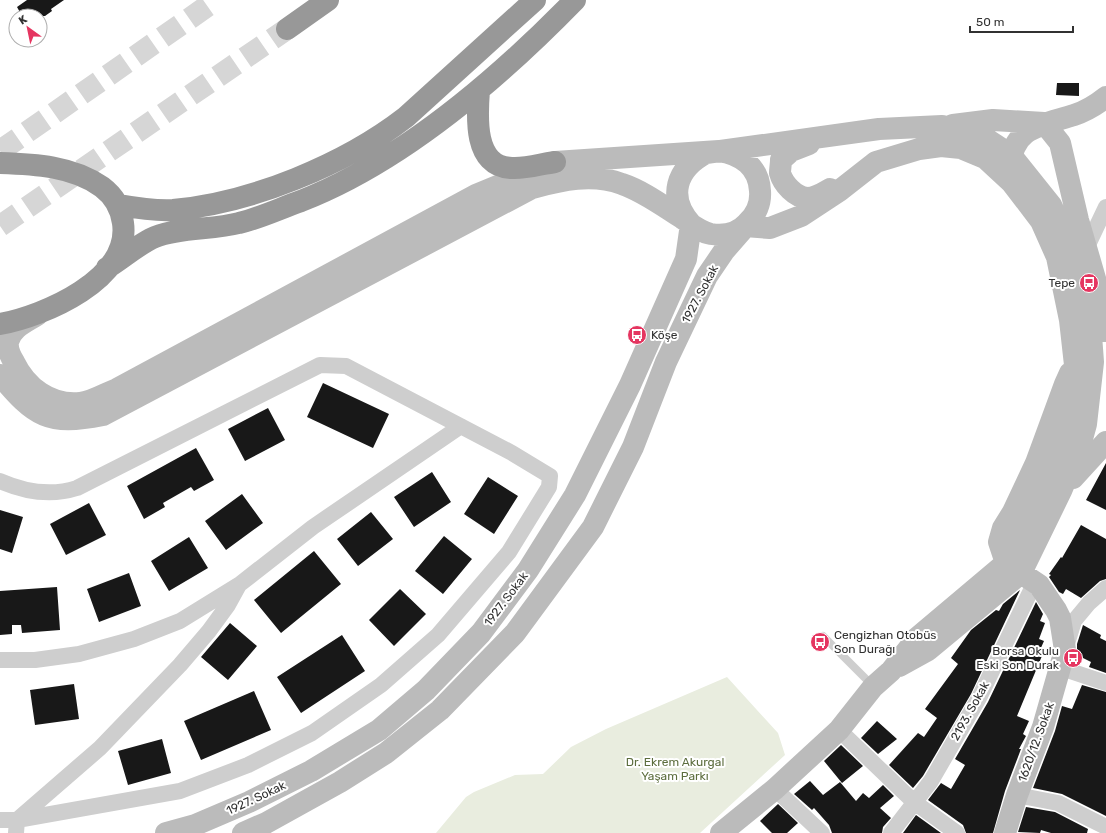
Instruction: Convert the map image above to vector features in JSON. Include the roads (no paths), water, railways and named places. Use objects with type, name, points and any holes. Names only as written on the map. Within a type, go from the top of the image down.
[{"type":"highway","points":[[287,30],[328,0]]},
{"type":"highway","points":[[119,205],[140,209],[172,210],[213,204],[261,191],[324,167],[388,131],[406,117],[535,0]]},
{"type":"highway","points":[[107,268],[155,237],[239,223],[310,197],[363,171],[424,133],[479,90],[549,27],[575,0]]},
{"type":"highway","points":[[479,90],[476,118],[479,140],[490,158],[497,164],[511,168],[555,162]]},
{"type":"highway","points":[[0,148],[10,163],[64,170],[85,178],[102,188],[119,205],[124,230],[122,244],[116,256],[107,268],[92,283],[65,301],[40,314],[0,324]]},
{"type":"main road","points":[[1012,184],[1011,155],[1022,135],[1044,123],[1075,115],[1100,102]]},
{"type":"main road","points":[[1065,165],[1072,134],[1100,102]]},
{"type":"main road","points":[[691,224],[680,209],[677,195],[678,182],[684,169],[694,160],[706,153],[879,129],[942,126],[993,120],[1044,123],[1060,144],[1072,195],[1069,208],[1078,249],[1091,335],[1093,362],[1086,424],[1080,446],[1061,491],[1021,572],[928,650],[891,671],[874,687],[839,730],[775,789],[721,833]]},
{"type":"main road","points":[[942,126],[988,140],[1011,155],[1051,205],[1078,249],[1103,306],[1106,331]]},
{"type":"main road","points":[[835,136],[791,151],[781,160],[780,172],[785,183],[794,193],[806,198],[819,195],[876,162],[919,149],[941,146],[961,148],[985,158],[1012,184]]},
{"type":"main road","points":[[0,375],[15,393],[32,408],[49,418],[76,420],[103,415],[532,188],[567,179],[593,178],[621,183],[650,198],[699,230],[724,235],[745,226],[757,211],[761,197],[760,183],[754,170],[745,160],[732,153],[719,151],[555,162],[476,195],[118,389],[80,403],[51,400],[29,386],[18,372],[10,355],[8,342],[13,332],[40,314]]},
{"type":"main road","points":[[745,226],[770,228],[801,216],[876,162]]},
{"type":"main road","name":"1620/12. Sokak","points":[[1005,833],[1017,795],[1043,727],[1063,659],[1060,618],[1056,610],[1021,572],[999,542],[1003,528],[1013,512],[1036,463],[1065,384],[1075,365],[1070,320],[1057,257],[1041,221],[1012,184]]},
{"type":"main road","name":"1927. Sokak","points":[[166,833],[195,825],[249,802],[311,771],[379,730],[426,690],[481,633],[528,570],[575,495],[630,384],[686,259],[691,224]]},
{"type":"main road","name":"1927. Sokak","points":[[243,833],[266,823],[340,782],[386,753],[440,710],[515,633],[593,527],[633,447],[666,362],[707,276],[724,251],[745,226]]},
{"type":"main road","points":[[1061,491],[1106,442]]},
{"type":"street","points":[[1078,249],[1106,207]]},
{"type":"street","points":[[0,482],[13,487],[48,493],[63,493],[77,488],[320,365],[346,366],[512,453],[550,476],[549,487],[509,552],[433,640],[381,686],[312,733],[248,764],[180,791],[16,826],[0,820]]},
{"type":"street","points":[[0,660],[34,660],[79,654],[134,639],[180,621],[240,584],[313,527],[461,426]]},
{"type":"street","name":"2193. Sokak","points":[[891,833],[931,781],[979,698],[1021,572]]},
{"type":"street","points":[[16,826],[100,748],[180,665],[209,631],[228,605],[240,584]]},
{"type":"street","name":"1620/12. Sokak","points":[[1063,659],[1074,621],[1089,603],[1106,588]]},
{"type":"street","points":[[1063,659],[1106,683]]},
{"type":"street","points":[[839,730],[914,802],[957,833]]},
{"type":"street","points":[[775,789],[822,833]]},
{"type":"street","points":[[1017,795],[1058,804],[1106,827]]},
{"type":"lane","points":[[823,636],[874,687]]},
{"type":"tunnel","points":[[0,151],[216,0]]},
{"type":"tunnel","points":[[0,226],[287,29]]},
{"type":"place","name":"Tepe","points":[[1089,283]]},
{"type":"place","name":"Köşe","points":[[637,335]]},
{"type":"place","name":"Cengizhan Otobüs Son Durağı","points":[[820,642]]},
{"type":"place","name":"Borsa Okulu Eski Son Durak","points":[[1073,658]]},
{"type":"park label","name":"Dr. Ekrem Akurgal Yaşam Parkı","points":[[675,769]]}]
